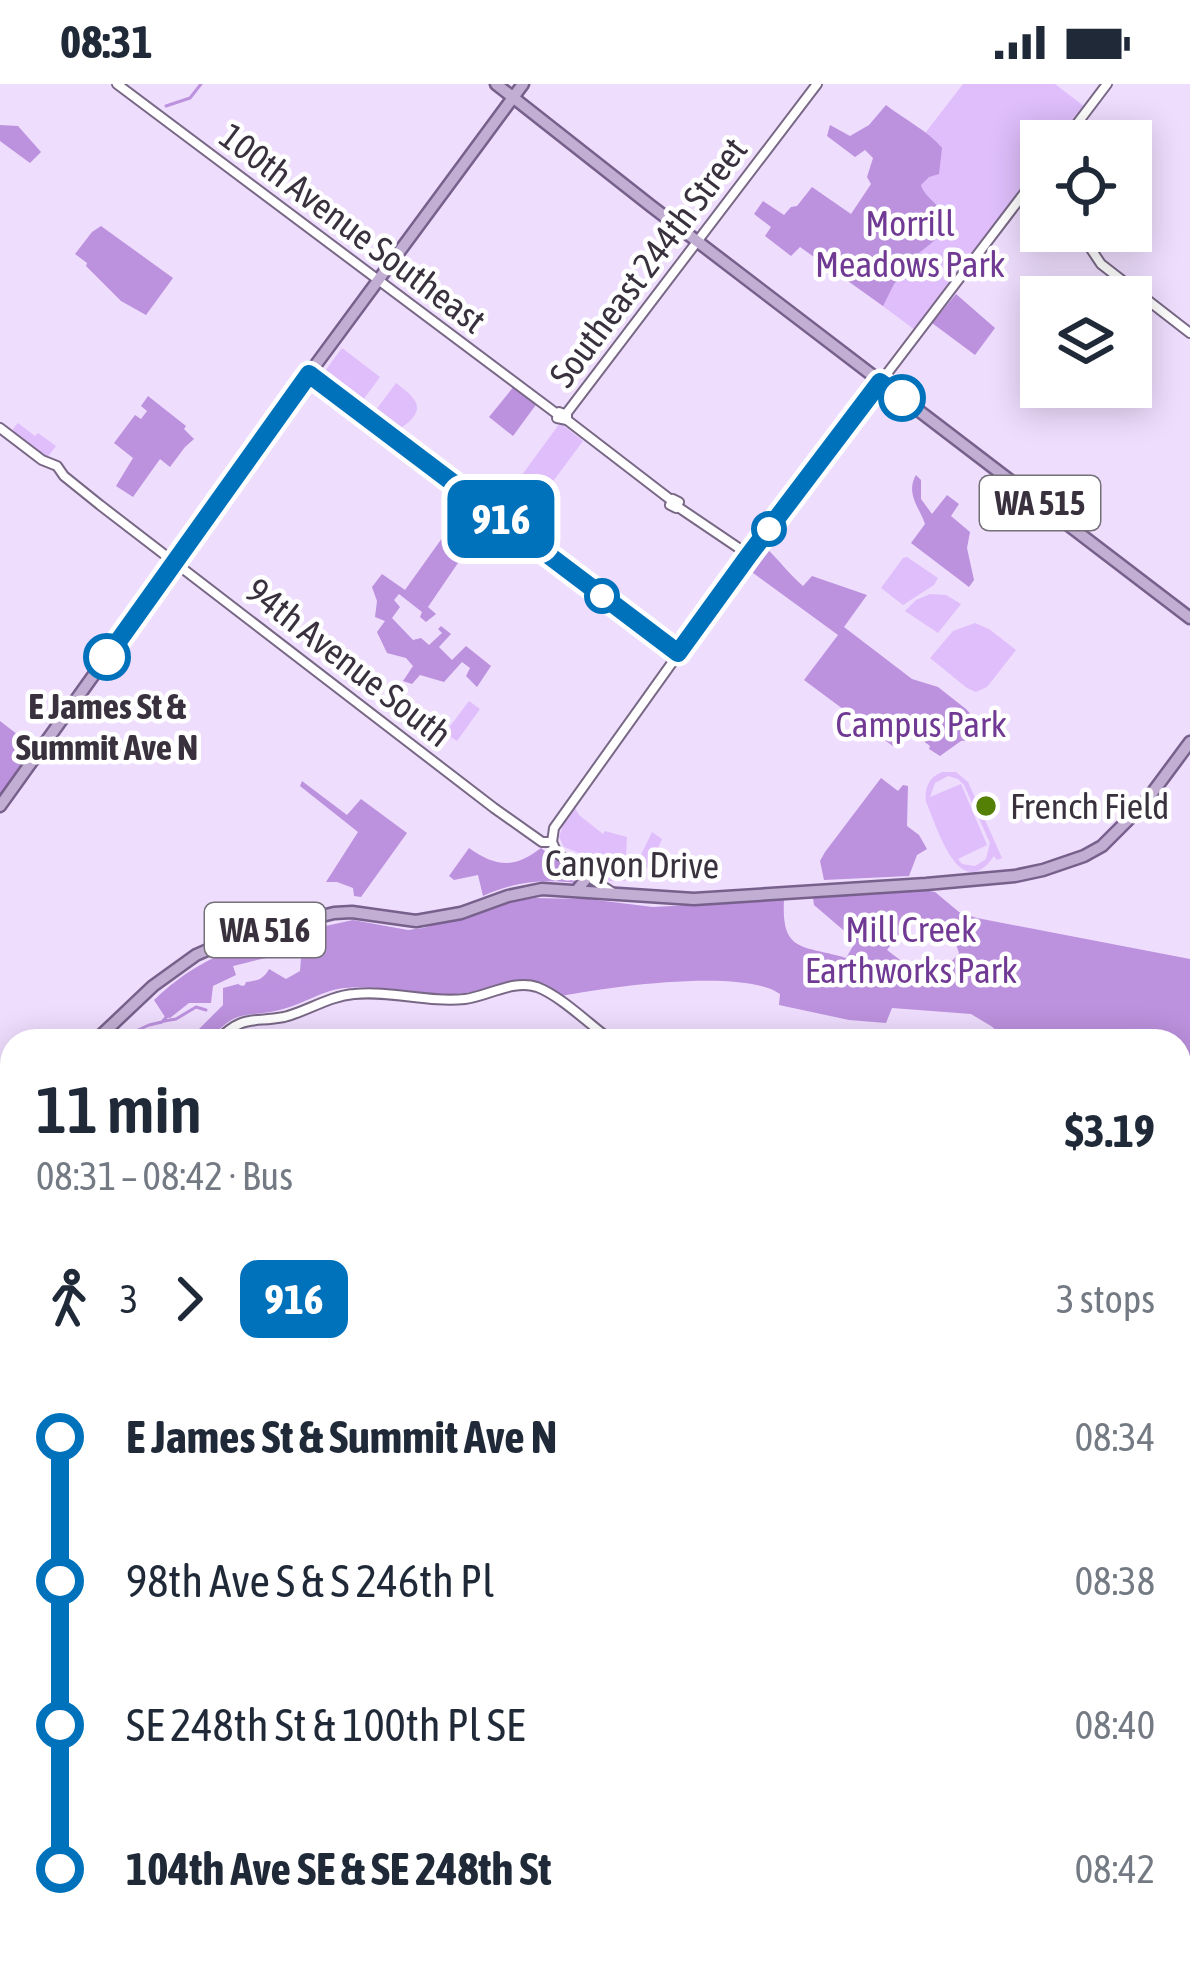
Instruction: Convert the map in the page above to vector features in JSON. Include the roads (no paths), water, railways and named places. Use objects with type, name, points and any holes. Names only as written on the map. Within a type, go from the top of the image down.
[{"type":"main road","name":"WA 515","points":[[496,84],[1190,618]]},
{"type":"main road","points":[[0,806],[523,84]]},
{"type":"main road","name":"Canyon Drive","points":[[108,1029],[178,967],[241,941],[358,914],[434,919],[550,889],[694,899],[1043,871],[1102,846],[1144,804],[1190,742]]},
{"type":"main road","points":[[576,868],[585,880],[577,890]]},
{"type":"street","name":"100th Avenue Southeast","points":[[117,84],[749,555]]},
{"type":"street","name":"Southeast 244th Street","points":[[563,416],[817,84]]},
{"type":"street","points":[[1080,120],[1107,84]]},
{"type":"street","points":[[551,842],[554,828],[749,555],[1020,199]]},
{"type":"street","points":[[1093,252],[1190,333]]},
{"type":"street","name":"94th Avenue South","points":[[0,428],[494,808],[542,842],[551,842],[590,881],[591,892]]},
{"type":"street","points":[[576,868],[619,895]]},
{"type":"street","points":[[229,1029],[244,1020],[287,1016],[347,994],[461,999],[524,985],[551,995],[596,1029]]},
{"type":"waterway","points":[[166,106],[190,98],[201,84]]},
{"type":"waterway","points":[[140,1029],[162,1022],[176,1006],[218,979]]},
{"type":"waterway","points":[[243,987],[283,986],[305,979]]},
{"type":"waterway","points":[[164,1021],[196,1007],[206,1010]]},
{"type":"place","name":"E James St & Summit Ave N","points":[[107,657]]},
{"type":"place","name":"French Field","points":[[986,806]]},
{"type":"park label","name":"Morrill Meadows Park","points":[[910,244]]},
{"type":"park label","name":"Campus Park","points":[[921,724]]},
{"type":"park label","name":"Mill Creek Earthworks Park","points":[[911,950]]}]
